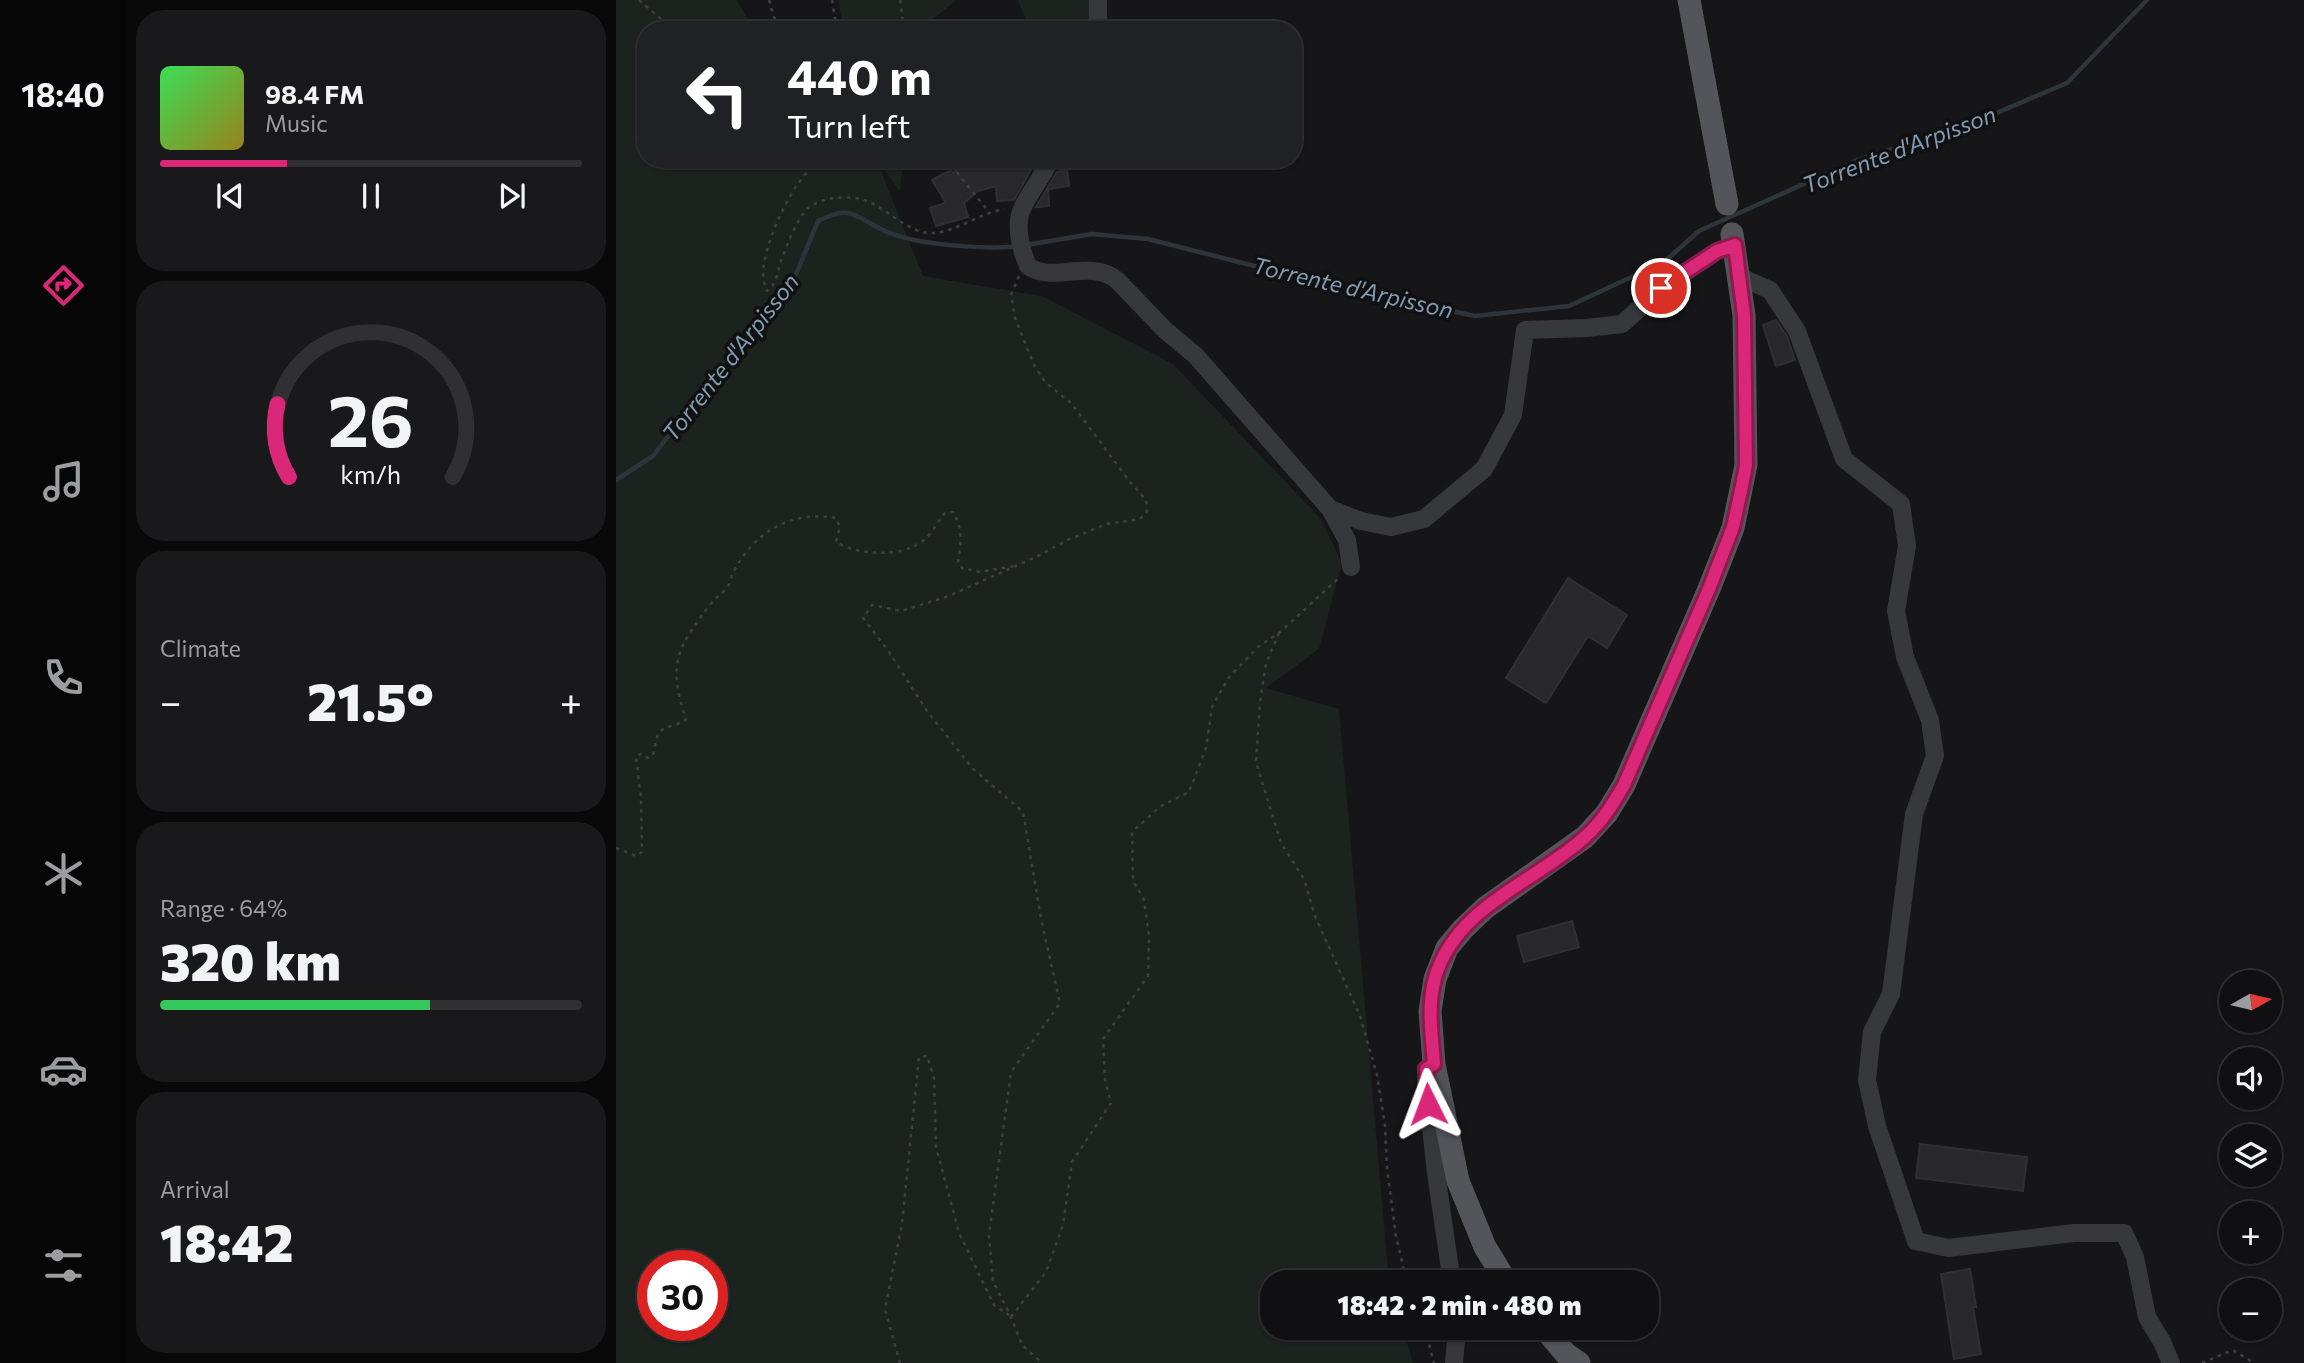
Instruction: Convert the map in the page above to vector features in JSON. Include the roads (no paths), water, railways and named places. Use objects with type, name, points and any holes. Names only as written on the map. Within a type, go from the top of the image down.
[{"type":"main road","points":[[1689,0],[1727,204]]},
{"type":"main road","points":[[1499,1270],[1485,1247],[1458,1181],[1434,1064],[1430,1011],[1435,979],[1447,948],[1485,908],[1585,837],[1607,813],[1624,785],[1714,577],[1733,527],[1746,465],[1744,315],[1734,239]]},
{"type":"main road","points":[[1554,1340],[1566,1354],[1579,1363]]},
{"type":"street","points":[[1098,0],[1098,21]]},
{"type":"street","points":[[1046,168],[1021,209],[1024,253],[1044,272],[1086,269],[1108,273],[1117,280],[1165,330],[1196,356],[1330,509],[1347,540],[1351,567]]},
{"type":"street","points":[[1330,509],[1361,521],[1391,527],[1424,519],[1484,469],[1513,415],[1525,330],[1622,324],[1661,288],[1734,239],[1727,204]]},
{"type":"street","points":[[1740,277],[1750,279],[1770,290],[1797,331],[1844,459],[1901,504],[1906,546],[1896,611],[1905,657],[1930,720],[1935,756],[1914,814],[1891,994],[1872,1032],[1867,1080],[1877,1126],[1916,1241],[1948,1248],[2074,1233],[2124,1233],[2136,1257],[2147,1317],[2171,1363]]},
{"type":"street","points":[[1434,1064],[1426,1069],[1426,1081],[1450,1270]]},
{"type":"street","points":[[1454,1363],[1456,1340]]},
{"type":"waterway","name":"Torrente d'Arpisson","points":[[1026,245],[1092,234],[1148,239],[1342,288],[1475,316],[1569,306],[1664,262],[1699,231],[1855,161],[1973,123],[2067,83],[2147,0]]},
{"type":"waterway","name":"Torrente d'Arpisson","points":[[616,480],[653,456],[742,340],[792,284],[818,221],[838,213],[846,213],[890,233],[914,240],[966,246],[1018,246]]}]
